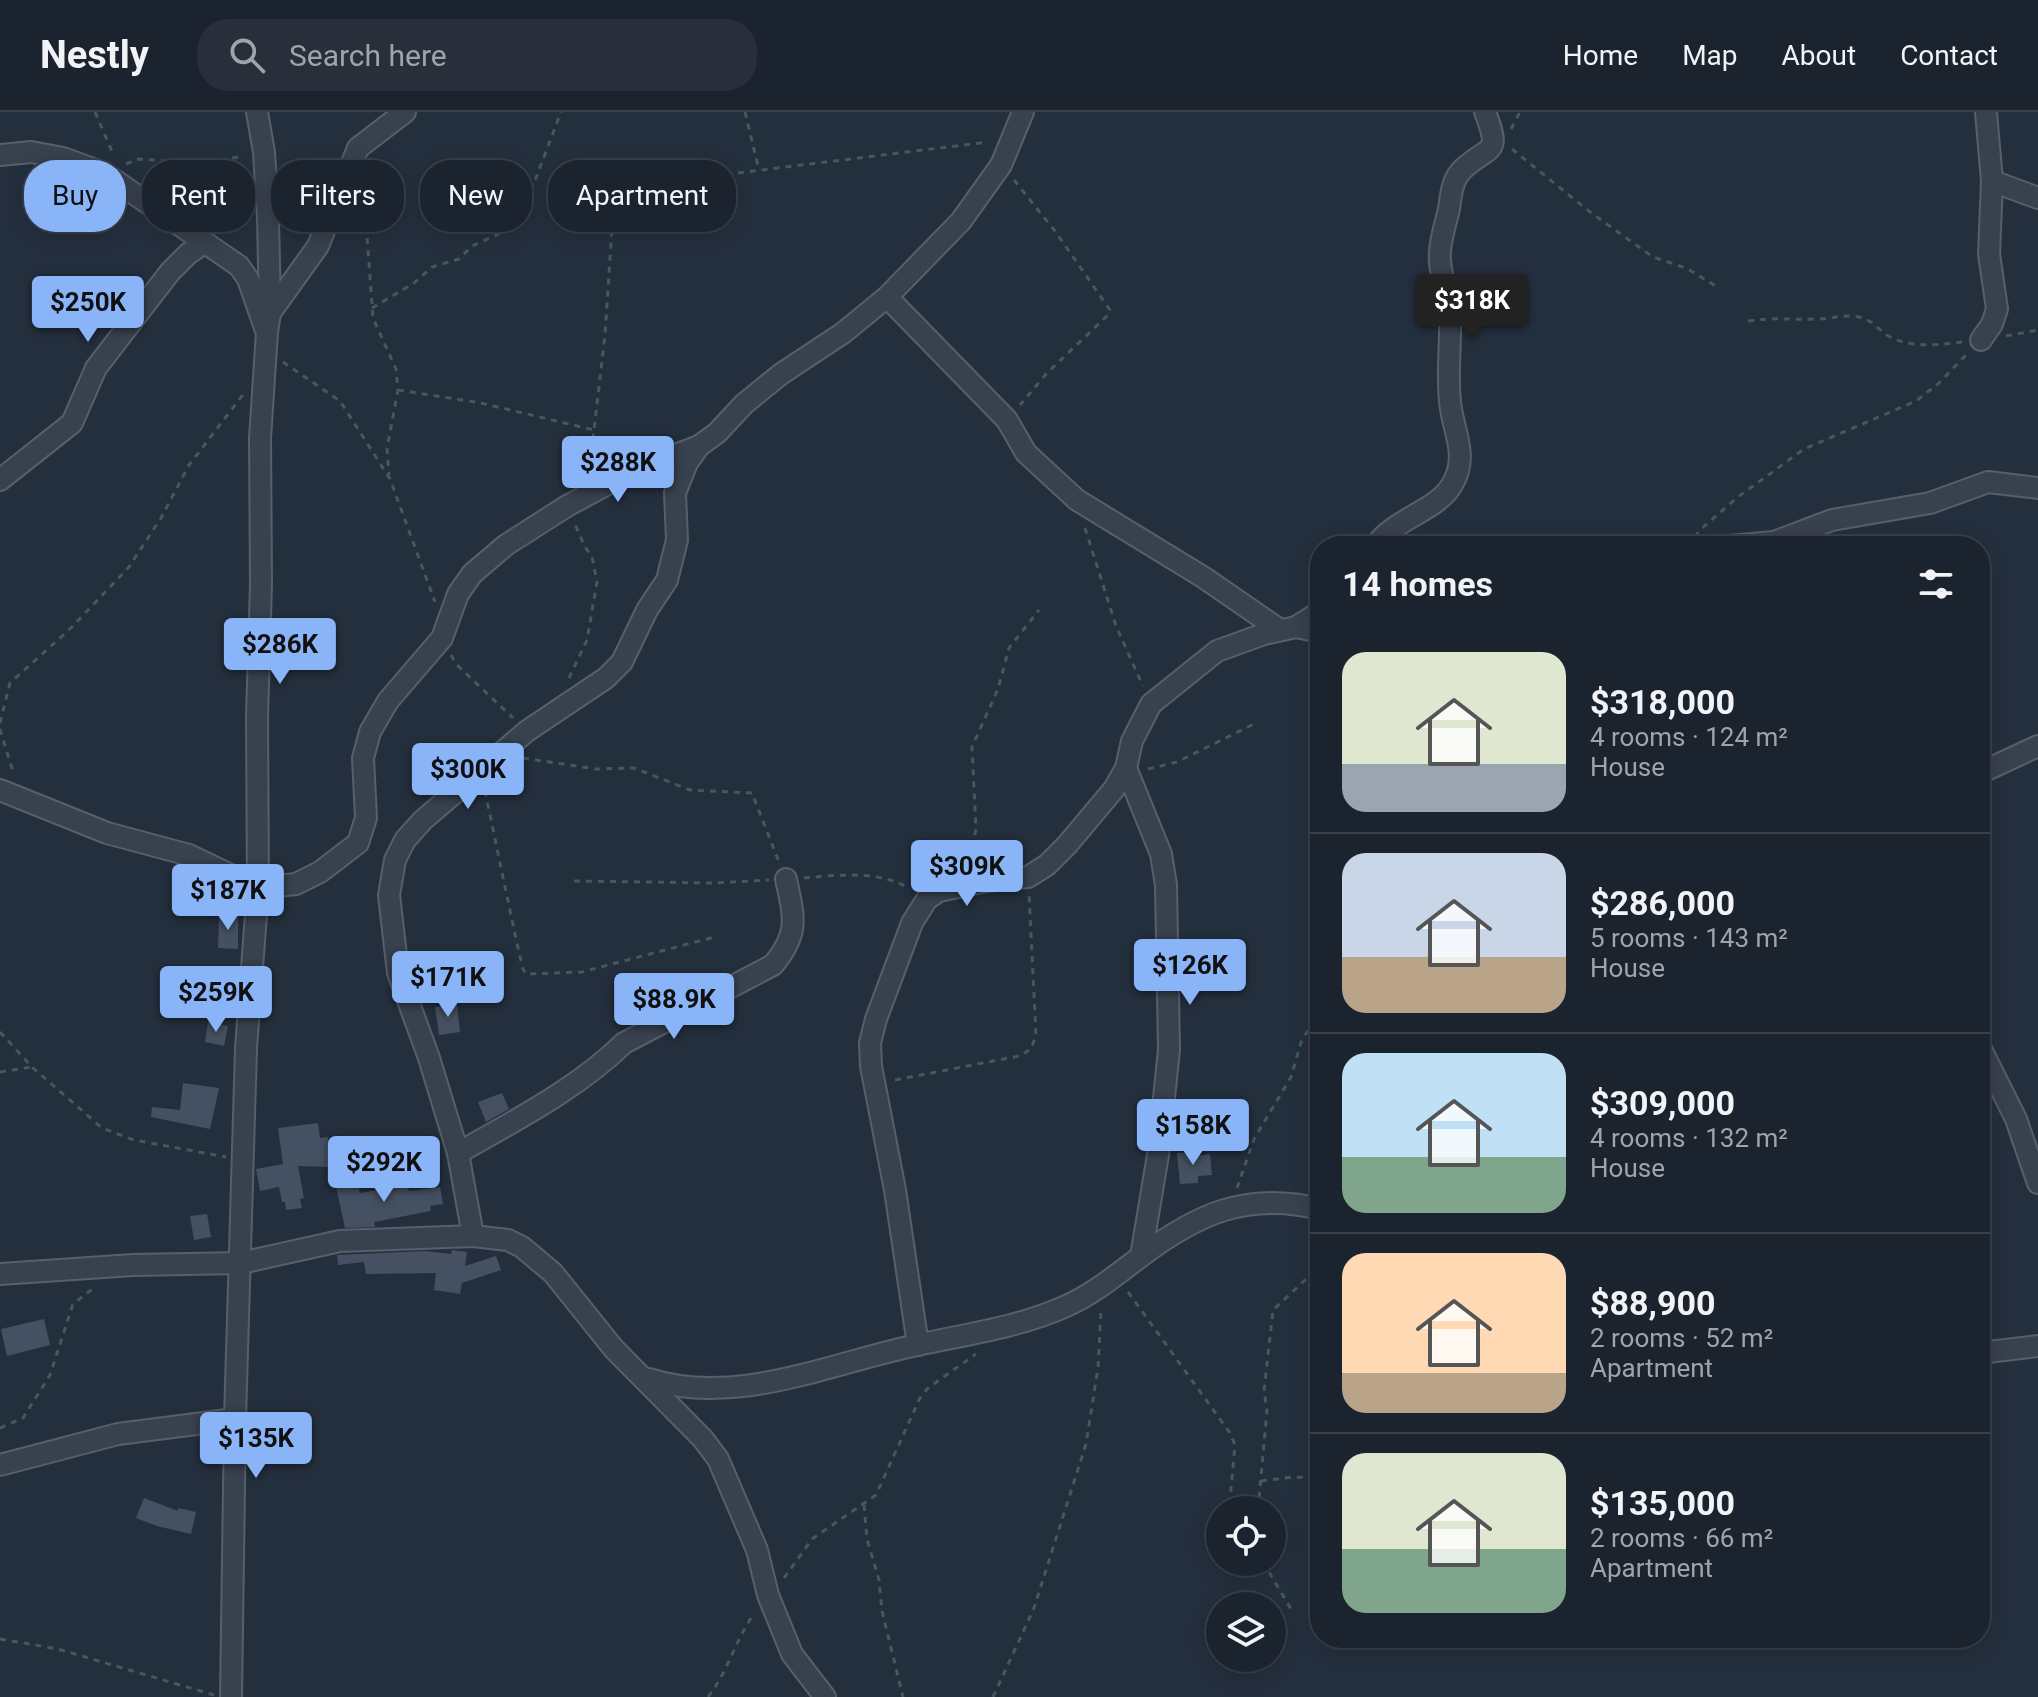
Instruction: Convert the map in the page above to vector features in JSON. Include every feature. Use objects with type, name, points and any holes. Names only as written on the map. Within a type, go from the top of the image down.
[{"type":"street","points":[[231,1697],[235,1419],[246,1048],[258,888],[260,438],[268,328],[264,152],[257,112]]},
{"type":"street","points":[[353,160],[358,148],[405,112]]},
{"type":"street","points":[[0,790],[107,833],[189,855],[258,888],[296,884],[308,879],[358,843],[366,818],[363,758],[370,732],[388,701],[444,634],[458,594],[472,574],[506,545],[571,504],[628,473],[699,446],[772,381],[843,333],[887,297],[961,221],[1001,165],[1023,112]]},
{"type":"street","points":[[1382,536],[1407,517],[1440,500],[1454,482],[1460,463],[1460,437],[1451,409],[1450,313],[1440,251],[1454,181],[1462,170],[1488,153],[1499,138],[1485,112]]},
{"type":"street","points":[[1981,340],[1992,324],[1997,309],[1989,254],[1992,181],[1986,112]]},
{"type":"street","points":[[0,155],[31,152],[63,158],[104,173],[239,266],[248,279],[268,328]]},
{"type":"street","points":[[1992,181],[2038,198]]},
{"type":"street","points":[[268,328],[324,232]]},
{"type":"street","points":[[0,480],[72,423],[96,368],[170,272],[204,243]]},
{"type":"street","points":[[887,297],[1007,420],[1026,453],[1077,500],[1288,628],[1310,631]]},
{"type":"street","points":[[473,1236],[458,1153],[429,1058],[398,973],[389,895],[395,860],[405,840],[423,820],[527,731],[606,678],[622,662],[647,610],[667,580],[677,540],[675,493],[687,463],[699,446]]},
{"type":"street","points":[[1790,536],[1832,520],[1930,503],[1988,482],[2038,488]]},
{"type":"street","points":[[918,1345],[870,1043],[912,923],[933,895],[987,881],[1028,877],[1047,865],[1127,771],[1132,741],[1151,704],[1217,651],[1288,628],[1310,617]]},
{"type":"street","points":[[1990,768],[2038,746]]},
{"type":"street","points":[[1127,771],[1161,854],[1166,885],[1169,1050],[1158,1155],[1141,1256]]},
{"type":"street","points":[[458,1153],[575,1082],[624,1043],[773,965],[787,949],[795,919],[786,879]]},
{"type":"street","points":[[1990,1067],[2016,1119],[2038,1183]]},
{"type":"street","points":[[645,1378],[670,1386],[721,1387],[762,1382],[1012,1326],[1065,1307],[1109,1281],[1188,1223],[1231,1207],[1281,1203],[1310,1207]]},
{"type":"street","points":[[0,1274],[133,1265],[241,1263],[340,1241],[473,1236],[508,1240],[522,1247],[553,1273],[614,1349],[703,1439],[722,1467],[757,1550],[770,1599],[792,1654],[825,1697]]},
{"type":"street","points":[[1990,1352],[2038,1346]]},
{"type":"street","points":[[0,1465],[118,1434],[235,1419]]},
{"type":"path","points":[[95,112],[118,166],[138,159],[201,164],[264,152]]},
{"type":"path","points":[[372,308],[414,283],[432,267],[459,259],[472,246],[499,234],[508,218],[526,204],[561,112]]},
{"type":"path","points":[[745,112],[759,170]]},
{"type":"path","points":[[1520,112],[1499,138],[1590,212],[1653,257],[1686,268],[1719,288]]},
{"type":"path","points":[[553,714],[587,640],[597,582],[592,557],[585,547],[571,504],[588,469],[594,430],[605,335],[614,197],[632,186],[1012,139]]},
{"type":"path","points":[[1001,165],[1055,231],[1110,310],[1047,373],[1007,420]]},
{"type":"path","points":[[366,232],[376,329],[396,369],[398,390],[387,448],[390,479]]},
{"type":"path","points":[[1748,321],[1772,317],[1860,317],[1888,336],[1911,345],[1981,340],[2038,330]]},
{"type":"path","points":[[268,328],[286,366],[340,401],[390,479],[456,664],[527,731]]},
{"type":"path","points":[[1695,536],[1738,497],[1804,449],[1916,401],[1938,384],[1981,340]]},
{"type":"path","points":[[0,723],[10,683],[71,628],[129,567],[161,518],[189,465],[246,390]]},
{"type":"path","points":[[398,390],[481,403],[594,430]]},
{"type":"path","points":[[1077,500],[1116,626],[1151,704]]},
{"type":"path","points":[[574,881],[714,883],[844,875],[897,881],[933,895],[973,845],[976,829],[972,747],[998,689],[1009,648],[1039,610]]},
{"type":"path","points":[[1127,771],[1177,762],[1254,724]]},
{"type":"path","points":[[0,729],[21,799]]},
{"type":"path","points":[[500,755],[596,769],[634,768],[690,790],[752,793],[786,879]]},
{"type":"path","points":[[480,771],[526,974],[582,972],[718,936]]},
{"type":"path","points":[[875,1083],[1019,1056],[1031,1049],[1036,1035],[1028,877]]},
{"type":"path","points":[[1231,1207],[1254,1139],[1291,1077],[1302,1039],[1310,1028]]},
{"type":"path","points":[[0,1032],[32,1067],[102,1128],[134,1140],[245,1161]]},
{"type":"path","points":[[0,1072],[32,1067]]},
{"type":"path","points":[[1259,1496],[1267,1410],[1264,1391],[1273,1310],[1310,1274]]},
{"type":"path","points":[[1109,1281],[1230,1433],[1235,1445],[1230,1496]]},
{"type":"path","points":[[993,1697],[1034,1608],[1086,1444],[1109,1281]]},
{"type":"path","points":[[0,1428],[23,1418],[50,1375],[73,1304],[97,1286]]},
{"type":"path","points":[[708,1697],[719,1683],[741,1631],[770,1599],[812,1539],[876,1495],[920,1398],[928,1388],[980,1351]]},
{"type":"path","points":[[1261,1481],[1310,1478]]},
{"type":"path","points":[[864,1505],[867,1539],[879,1580],[882,1611],[903,1697]]},
{"type":"path","points":[[1270,1576],[1291,1609]]},
{"type":"path","points":[[0,1639],[58,1649],[222,1697]]},
{"type":"building","points":[[219,914],[238,915],[238,949],[218,948]]},
{"type":"building","points":[[457,1004],[460,1032],[439,1035],[435,1007]]},
{"type":"building","points":[[208,1022],[228,1026],[224,1046],[205,1042]]},
{"type":"building","points":[[183,1083],[219,1088],[210,1129],[151,1117],[152,1107],[180,1110]]},
{"type":"building","points":[[502,1093],[509,1109],[486,1122],[478,1102]]},
{"type":"building","points":[[318,1123],[320,1138],[328,1137],[330,1167],[298,1166],[304,1198],[300,1199],[302,1208],[286,1210],[279,1187],[260,1191],[256,1169],[283,1164],[278,1128]]},
{"type":"building","points":[[1193,1152],[1194,1156],[1210,1154],[1212,1175],[1198,1176],[1198,1183],[1180,1184],[1177,1153]]},
{"type":"building","points":[[357,1182],[360,1193],[407,1184],[409,1191],[440,1187],[443,1204],[430,1206],[431,1211],[374,1222],[375,1227],[345,1228],[336,1187]]},
{"type":"building","points":[[207,1214],[211,1237],[194,1240],[190,1216]]},
{"type":"building","points":[[452,1250],[467,1252],[465,1266],[496,1256],[501,1270],[462,1283],[460,1294],[434,1290],[436,1273],[366,1274],[364,1262],[338,1265],[337,1255],[425,1251],[451,1254]]},
{"type":"building","points":[[44,1319],[50,1345],[7,1356],[1,1329]]},
{"type":"building","points":[[144,1498],[178,1511],[178,1508],[196,1512],[191,1534],[136,1518]]}]
